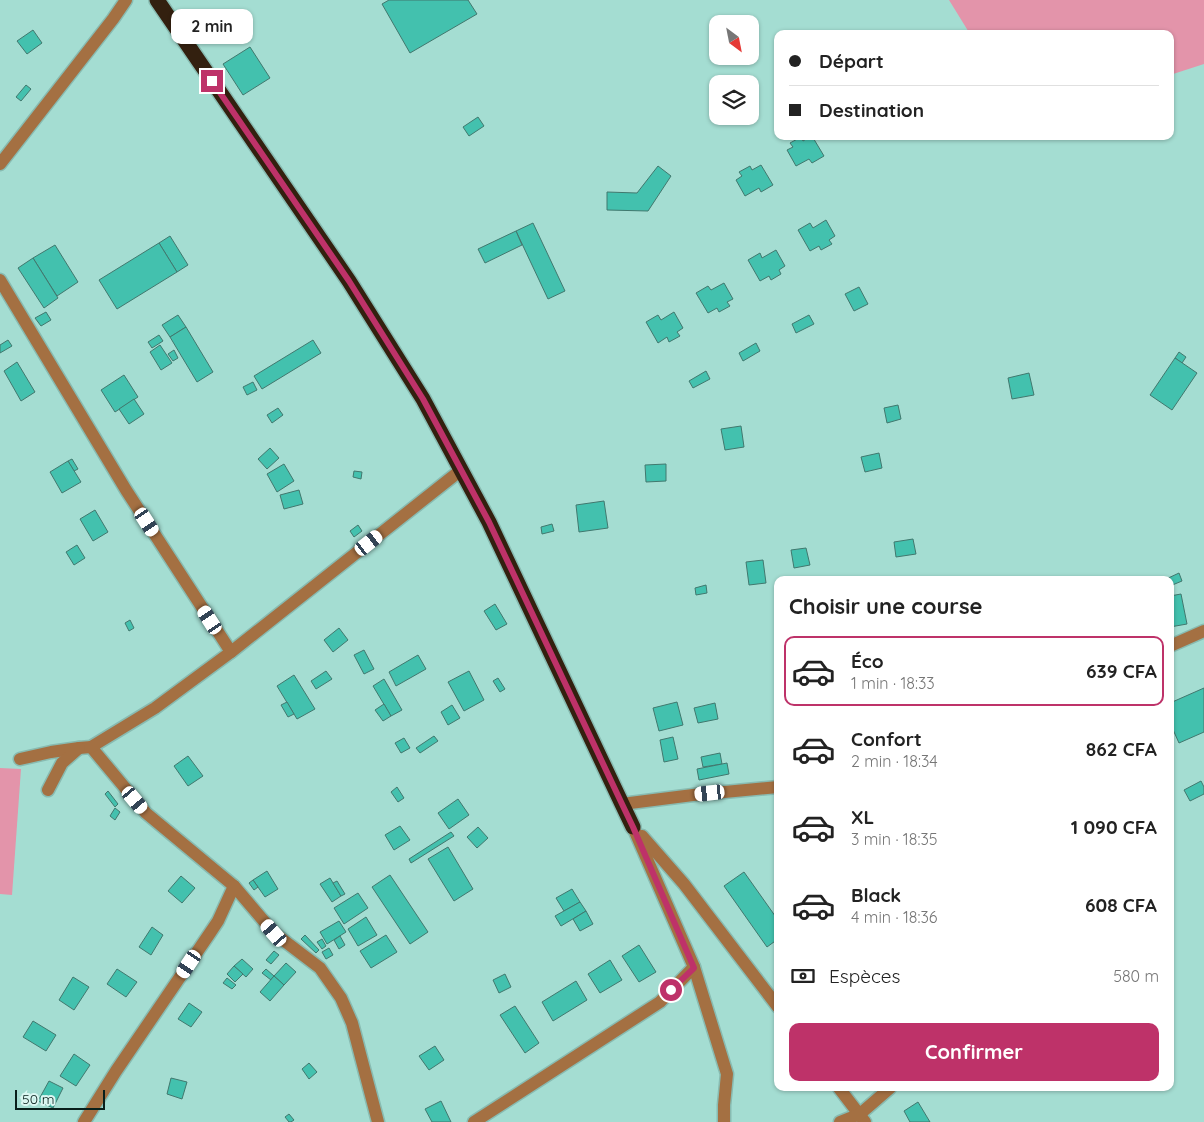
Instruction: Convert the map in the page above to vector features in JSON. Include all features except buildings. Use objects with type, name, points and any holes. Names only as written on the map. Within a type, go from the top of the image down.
[{"type":"highway","points":[[157,0],[349,281],[423,399],[489,522],[633,827]]},
{"type":"street","points":[[0,164],[126,0]]},
{"type":"street","points":[[0,280],[126,490],[231,652]]},
{"type":"street","points":[[48,790],[62,763],[85,747],[155,708],[231,652],[461,470]]},
{"type":"street","points":[[1174,644],[1204,631]]},
{"type":"street","points":[[20,759],[85,747]]},
{"type":"street","points":[[85,747],[146,813],[234,886],[274,933],[320,968],[341,998],[352,1023],[378,1122]]},
{"type":"street","points":[[622,804],[774,787]]},
{"type":"street","points":[[633,827],[694,968],[727,1074],[724,1122]]},
{"type":"street","points":[[633,827],[684,884],[774,1002]]},
{"type":"street","points":[[84,1122],[116,1071],[210,933],[234,886]]},
{"type":"street","points":[[474,1122],[660,1002],[694,968]]},
{"type":"street","points":[[842,1091],[862,1118]]},
{"type":"street","points":[[840,1122],[862,1118],[887,1091]]},
{"type":"shaded area","points":[[949,0],[1204,0],[1204,64],[1174,74],[1174,30],[968,30]]},
{"type":"shaded area","points":[[0,768],[21,769],[12,895],[0,894]]},
{"type":"route","points":[[212,81],[381,330],[423,399],[489,522],[633,827],[694,968],[671,990]]}]
